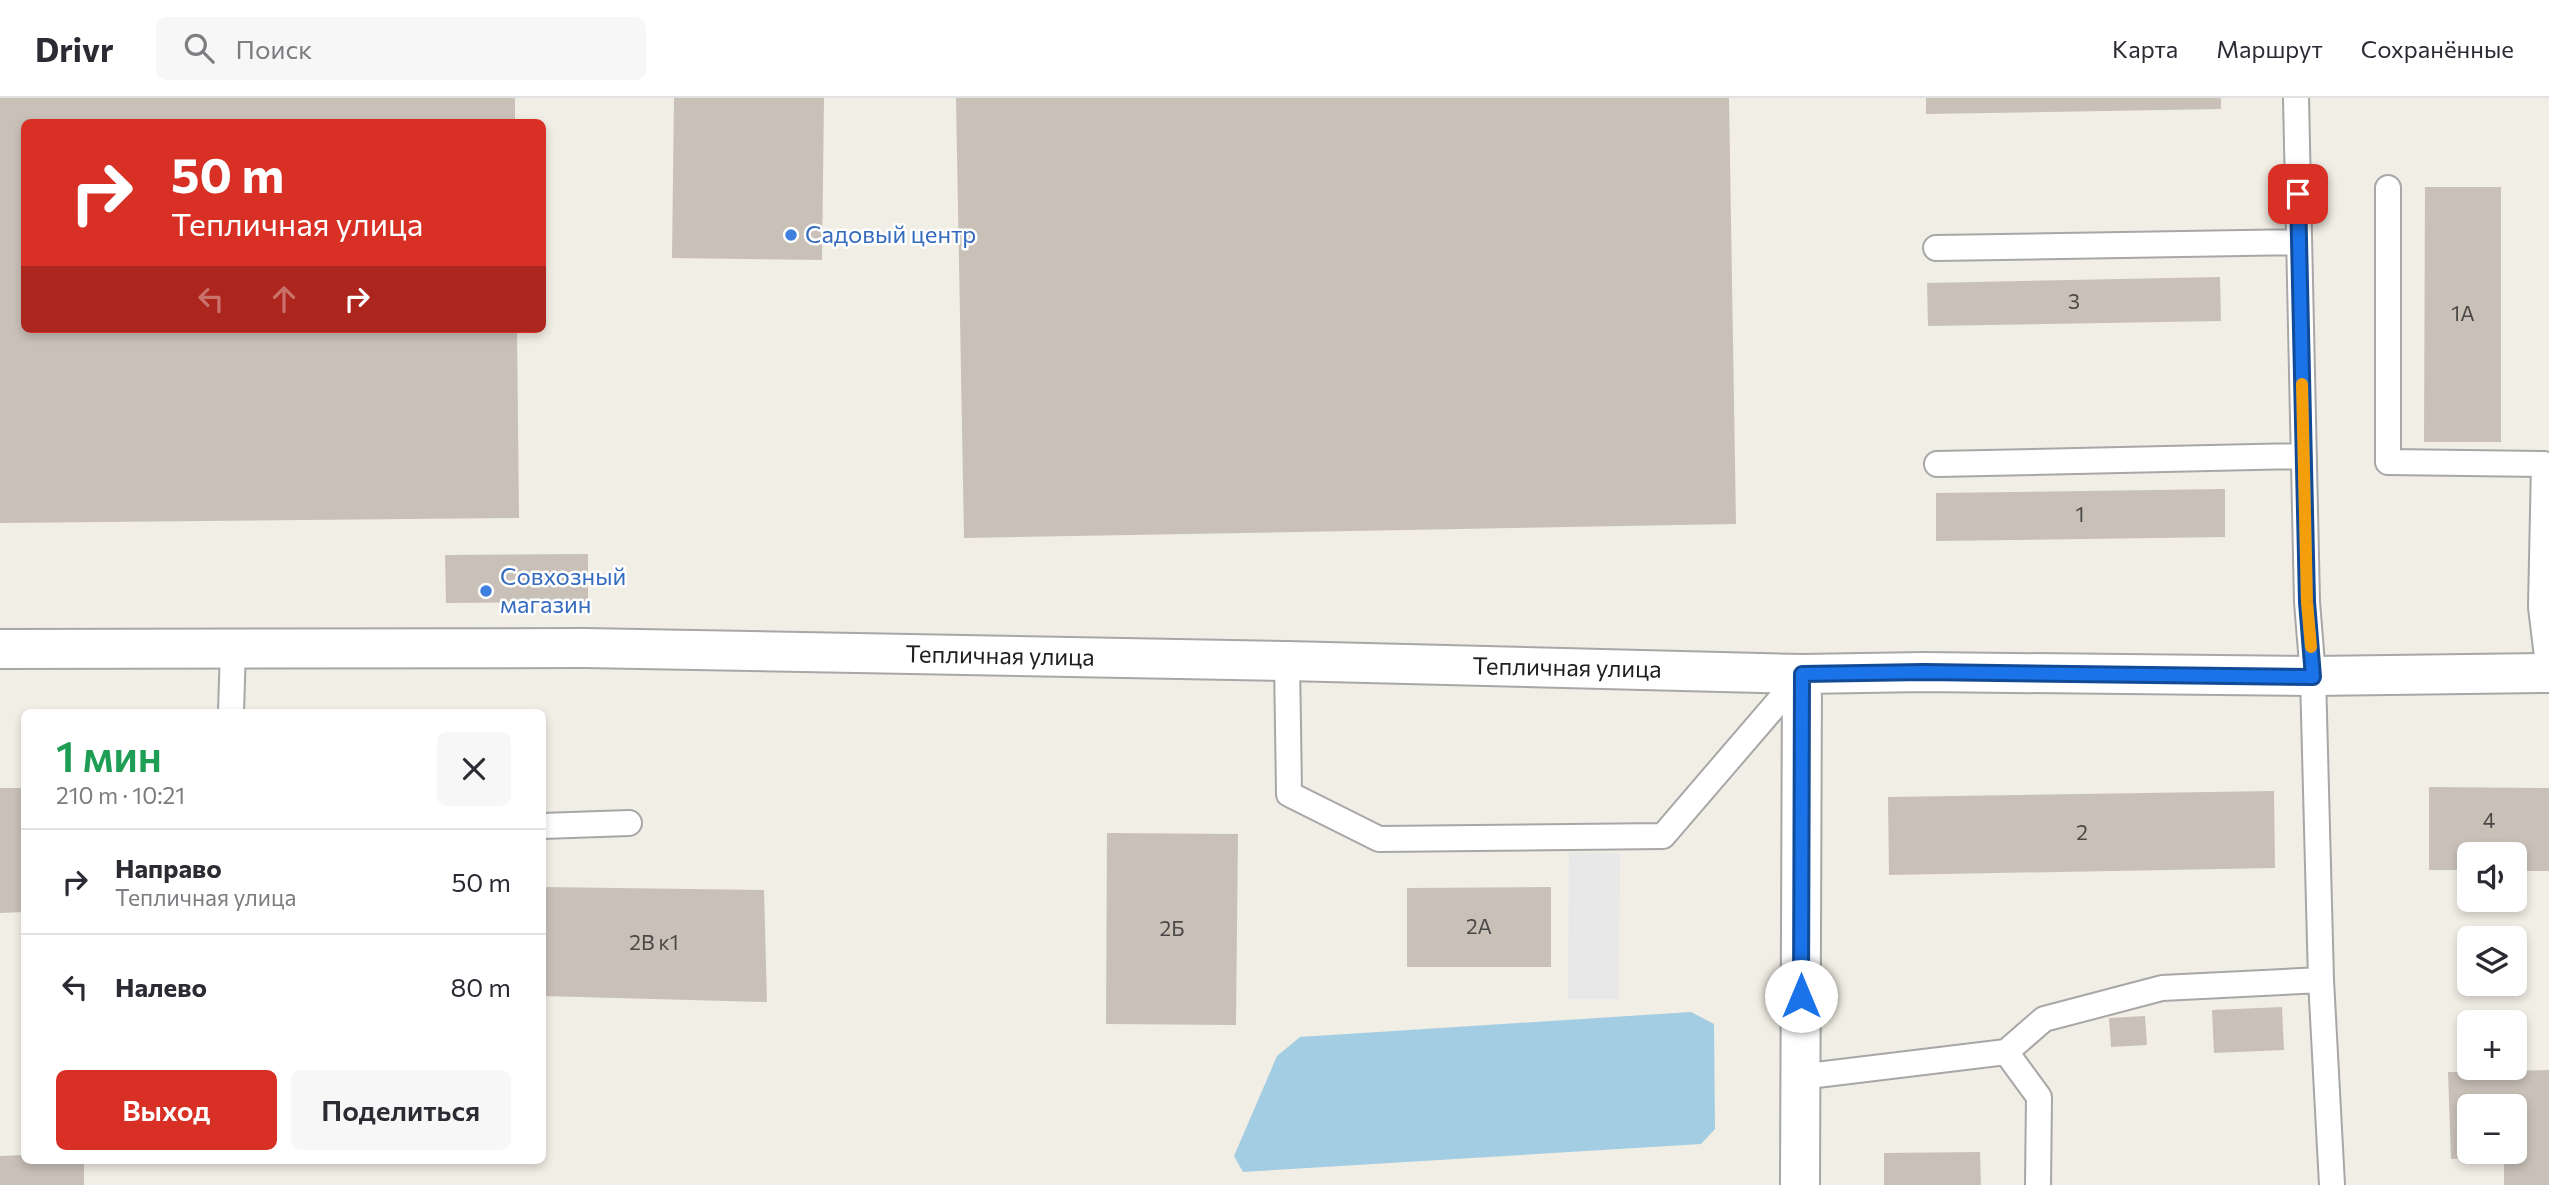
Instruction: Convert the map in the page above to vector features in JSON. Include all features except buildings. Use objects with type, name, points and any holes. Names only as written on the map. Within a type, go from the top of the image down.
[{"type":"street","name":"Тепличная улица","points":[[0,649],[584,648],[1802,674],[1924,672],[2313,677],[2549,673]]},
{"type":"street","points":[[1800,1185],[1802,674]]},
{"type":"lane","points":[[2296,98],[2307,602],[2313,677],[2321,980],[2332,1185]]},
{"type":"lane","points":[[2388,188],[2388,463],[2544,464],[2541,607],[2549,673]]},
{"type":"lane","points":[[1936,248],[2299,242]]},
{"type":"lane","points":[[1937,464],[2304,456]]},
{"type":"lane","points":[[231,709],[233,649]]},
{"type":"lane","points":[[1287,661],[1289,794],[1379,839],[1663,836],[1802,674]]},
{"type":"lane","points":[[546,825],[629,823]]},
{"type":"lane","points":[[1800,1077],[2006,1052],[2044,1019],[2162,988],[2321,980]]},
{"type":"lane","points":[[2006,1052],[2039,1097],[2038,1185]]},
{"type":"shaded area","points":[[1569,852],[1620,853],[1619,999],[1568,999]]},
{"type":"water","points":[[1691,1012],[1714,1024],[1715,1129],[1701,1144],[1243,1172],[1234,1156],[1277,1056],[1300,1037]]},
{"type":"slow traffic","points":[[2302,384],[2307,602],[2311,647]]},
{"type":"place","name":"Садовый центр","points":[[791,235]]},
{"type":"place","name":"Совхозный магазин","points":[[486,591]]},
{"type":"route","points":[[1801,996],[1802,674],[1924,672],[2313,677],[2307,602],[2298,194]]}]
